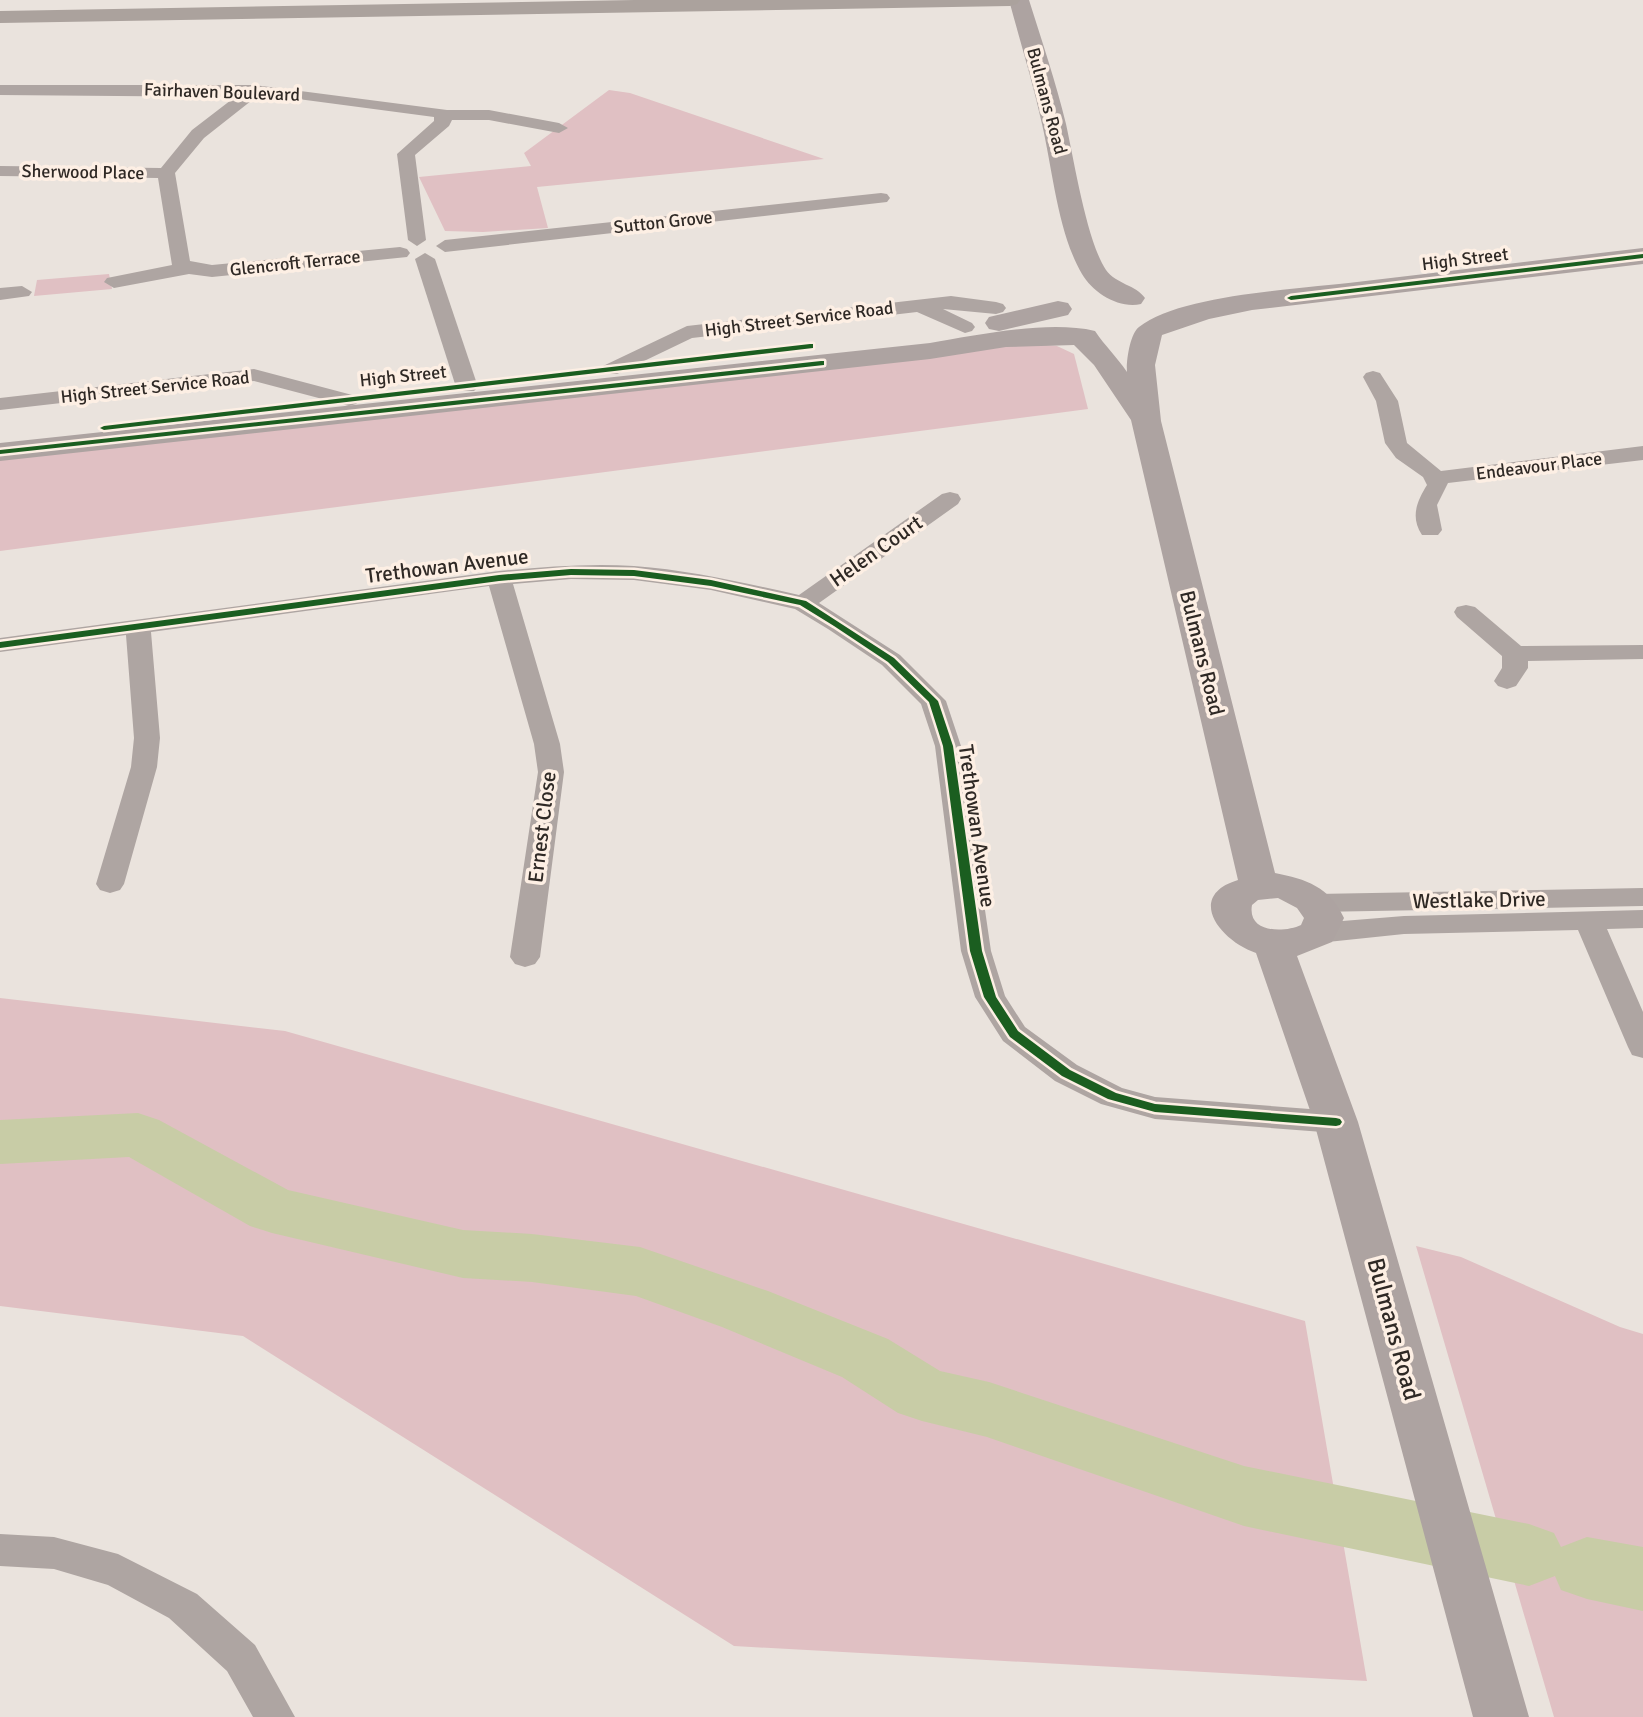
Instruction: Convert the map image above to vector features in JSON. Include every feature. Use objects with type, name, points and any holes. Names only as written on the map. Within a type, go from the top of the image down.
[{"type":"highway","points":[[0,17],[1017,4]]},
{"type":"main road","name":"Bulmans Road","points":[[1017,4],[1053,120],[1081,243],[1095,274],[1114,291],[1134,299]]},
{"type":"main road","name":"Bulmans Road","points":[[1081,243],[1079,263],[1055,315],[1057,321],[1063,328],[1083,336],[1088,346],[1104,359],[1146,421]]},
{"type":"main road","name":"High Street","points":[[0,452],[930,351],[1006,339],[1083,336],[1112,341],[1212,310],[1643,256]]},
{"type":"main road","name":"High Street","points":[[0,441],[965,327],[1025,318],[1065,297],[1116,295],[1134,299],[1209,302],[1292,298]]},
{"type":"main road","points":[[1134,299],[1152,308],[1158,315],[1158,321],[1152,330]]},
{"type":"main road","name":"Bulmans Road","points":[[1152,330],[1141,365],[1146,421],[1259,886]]},
{"type":"main road","points":[[1259,886],[1291,888],[1317,918],[1299,944],[1273,945],[1244,934],[1234,925],[1229,915],[1235,896],[1259,886]]},
{"type":"main road","name":"Bulmans Road","points":[[1273,945],[1336,1122],[1501,1717]]},
{"type":"street","name":"Fairhaven Boulevard","points":[[0,90],[254,90],[422,108],[443,115],[489,115],[559,128]]},
{"type":"street","points":[[190,268],[181,264],[166,173],[198,134],[254,90]]},
{"type":"street","points":[[443,115],[443,122],[406,153],[421,249],[467,387]]},
{"type":"street","name":"Sherwood Place","points":[[0,171],[166,173]]},
{"type":"street","name":"Sutton Grove","points":[[421,249],[437,241],[445,246],[881,198]]},
{"type":"street","name":"Glencroft Terrace","points":[[114,282],[190,268],[212,271],[244,269],[400,253],[406,257],[421,249]]},
{"type":"street","points":[[0,294],[22,292]]},
{"type":"street","name":"High Street Service Road","points":[[610,370],[687,332],[919,305],[972,303],[996,308]]},
{"type":"street","points":[[919,305],[965,327]]},
{"type":"street","name":"High Street Service Road","points":[[0,404],[254,375],[349,400]]},
{"type":"street","points":[[1373,377],[1386,399],[1393,428],[1391,436],[1407,457],[1432,471],[1436,478],[1438,485],[1426,505],[1430,530]]},
{"type":"street","name":"Endeavour Place","points":[[1436,478],[1643,453]]},
{"type":"street","name":"Helen Court","points":[[803,603],[950,499]]},
{"type":"street","name":"Trethowan Avenue","points":[[0,645],[499,578],[571,572],[634,573],[711,583],[803,603],[891,660],[933,701],[948,746],[976,951],[990,997],[1014,1034],[1066,1073],[1112,1096],[1155,1108],[1336,1122]]},
{"type":"street","name":"Ernest Close","points":[[499,578],[547,744],[551,772],[526,957]]},
{"type":"street","points":[[1466,612],[1483,630],[1515,654],[1643,652]]},
{"type":"street","points":[[110,884],[145,767],[147,738],[138,626]]},
{"type":"street","points":[[1507,681],[1515,668],[1515,654]]},
{"type":"street","name":"Westlake Drive","points":[[1317,918],[1643,897]]},
{"type":"street","name":"Westlake Drive","points":[[1317,918],[1404,925],[1643,919]]},
{"type":"street","points":[[1589,921],[1643,1046]]},
{"type":"street","points":[[0,1550],[54,1553],[118,1571],[183,1606],[241,1658],[275,1717]]},
{"type":"shaded area","points":[[609,90],[630,93],[824,159],[537,187],[548,228],[483,232],[445,231],[419,177],[531,166],[524,153]]},
{"type":"shaded area","points":[[109,274],[112,289],[34,296],[37,280]]},
{"type":"shaded area","points":[[1025,343],[1057,346],[1074,354],[1088,409],[0,551],[0,458]]},
{"type":"shaded area","points":[[0,998],[285,1031],[1305,1321],[1367,1681],[734,1646],[243,1336],[0,1306]]},
{"type":"shaded area","points":[[1416,1246],[1461,1257],[1620,1327],[1643,1334],[1643,1717],[1554,1717]]},
{"type":"waterway","points":[[0,1142],[138,1135],[272,1210],[463,1254],[532,1258],[640,1272],[745,1309],[865,1358],[922,1394],[989,1410],[1244,1496],[1529,1555]]},
{"type":"waterway","points":[[1587,1568],[1643,1579]]},
{"type":"cycle path","points":[[1291,298],[1643,256]]},
{"type":"cycle path","points":[[104,428],[810,346]]},
{"type":"cycle path","points":[[0,452],[821,363]]},
{"type":"cycle path","points":[[0,645],[499,578],[571,572],[634,573],[711,583],[803,603],[891,660],[933,701],[948,746],[976,951],[990,997],[1014,1034],[1066,1073],[1112,1096],[1155,1108],[1336,1122]]}]
